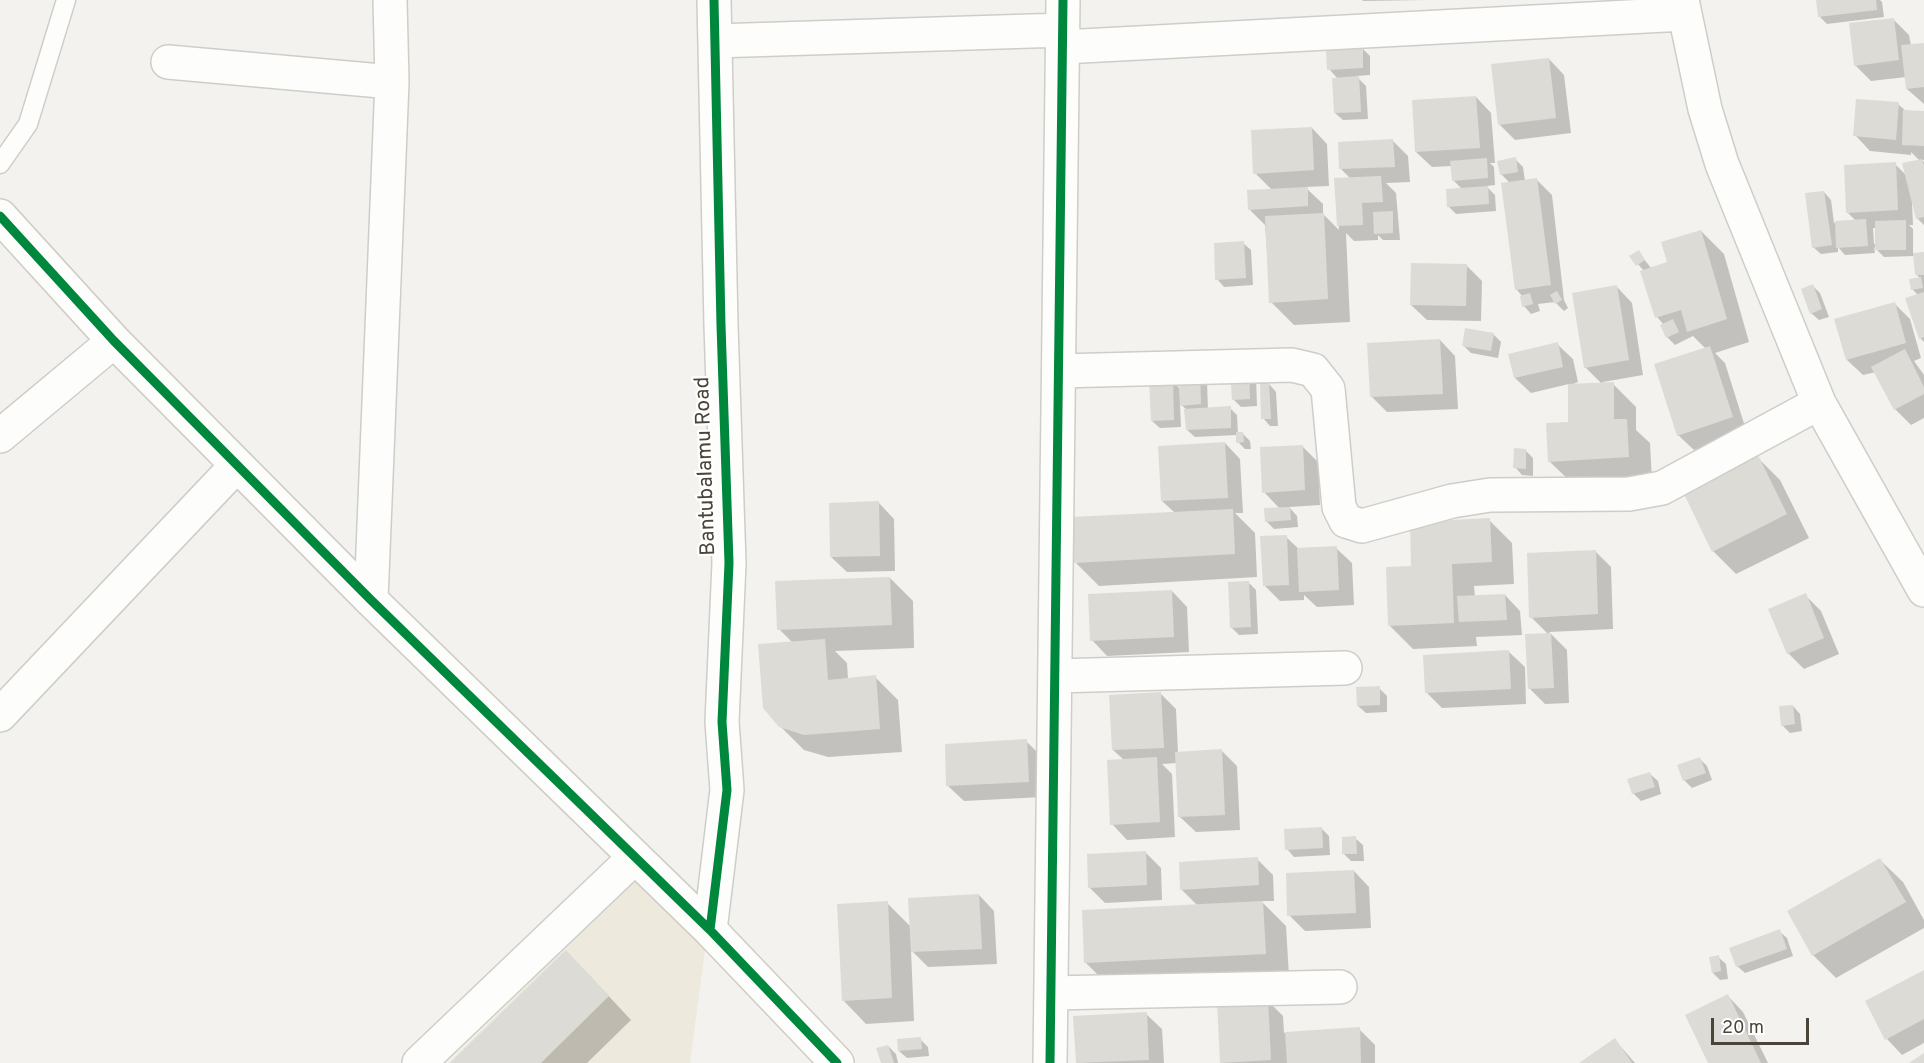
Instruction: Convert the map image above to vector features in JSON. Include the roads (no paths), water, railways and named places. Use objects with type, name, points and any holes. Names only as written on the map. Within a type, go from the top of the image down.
[{"type":"street","points":[[371,600],[392,82],[390,0]]},
{"type":"street","name":"Bantubalamu Road","points":[[710,930],[727,790],[722,722],[729,563],[714,0]]},
{"type":"street","points":[[715,41],[1063,25],[1683,7],[1705,109],[1722,164],[1819,403],[1924,590]]},
{"type":"street","points":[[1050,1063],[1063,25]]},
{"type":"street","points":[[168,62],[392,82]]},
{"type":"street","points":[[0,216],[114,341],[371,600],[710,930],[837,1063]]},
{"type":"street","points":[[0,436],[114,341]]},
{"type":"street","points":[[1059,371],[1292,365],[1313,370],[1328,389],[1339,507],[1346,521],[1362,526],[1452,501],[1490,495],[1629,494],[1662,488],[1819,403]]},
{"type":"street","points":[[0,716],[237,465]]},
{"type":"street","points":[[1055,676],[1345,668]]},
{"type":"street","points":[[419,1063],[635,857]]},
{"type":"street","points":[[1051,993],[1340,987]]},
{"type":"lane","points":[[0,164],[28,124],[66,0]]}]
